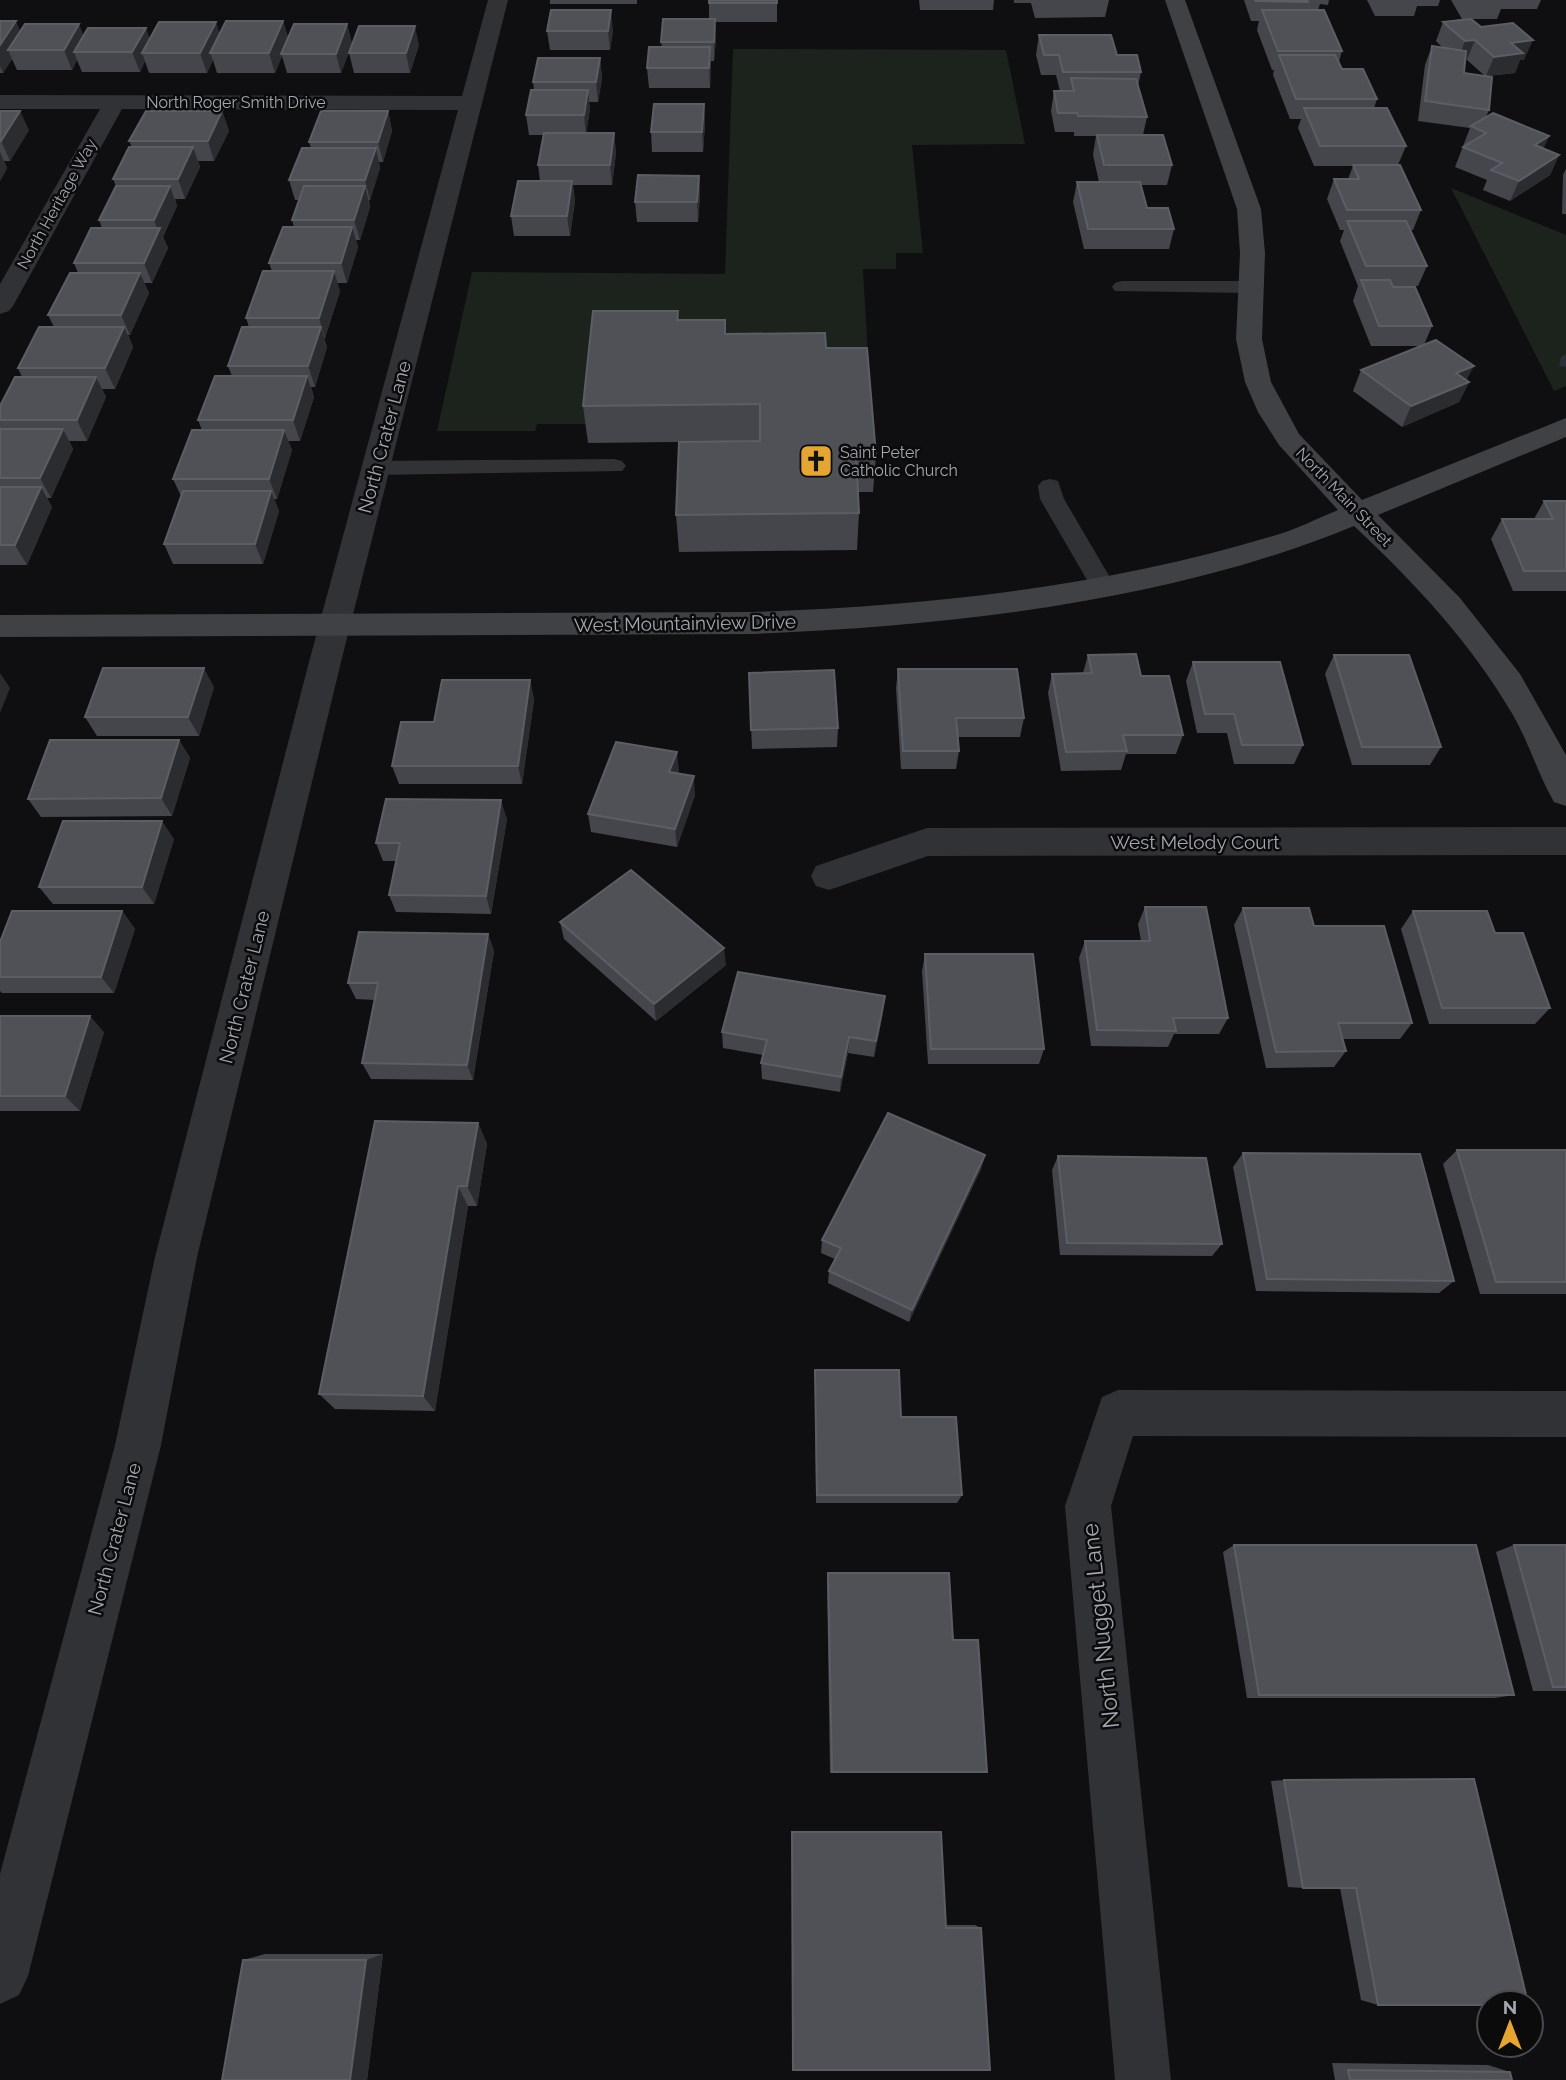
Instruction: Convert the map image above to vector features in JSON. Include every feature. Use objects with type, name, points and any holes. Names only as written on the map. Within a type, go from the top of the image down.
[{"type":"street","name":"North Crater Lane","points":[[0,1976],[138,1445],[176,1257],[335,624],[498,0]]},
{"type":"street","name":"North Main Street","points":[[1175,0],[1249,209],[1254,236],[1249,341],[1262,391],[1286,436],[1313,470],[1422,575],[1520,698],[1566,793]]},
{"type":"street","name":"North Roger Smith Drive","points":[[0,102],[472,103]]},
{"type":"street","name":"North Heritage Way","points":[[0,306],[115,102]]},
{"type":"street","name":"West Mountainview Drive","points":[[0,626],[752,624],[856,619],[992,604],[1156,577],[1285,543],[1566,427]]},
{"type":"street","name":"West Melody Court","points":[[829,877],[927,842],[1566,841]]},
{"type":"street","name":"North Nugget Lane","points":[[1143,2080],[1088,1506],[1118,1413],[1566,1414]]},
{"type":"lane","points":[[1122,287],[1250,287]]},
{"type":"lane","points":[[376,468],[614,466]]},
{"type":"lane","points":[[1050,486],[1052,499],[1103,586]]},
{"type":"shaded area","points":[[733,49],[1006,50],[1025,144],[912,145],[923,253],[896,253],[896,269],[863,269],[868,357],[590,424],[537,424],[535,431],[437,431],[472,272],[725,274]]},
{"type":"shaded area","points":[[1451,188],[1566,235],[1566,386],[1554,391]]},
{"type":"building","points":[[709,0],[777,0],[777,3],[709,3]]},
{"type":"building","points":[[1307,0],[1308,2],[1256,1]]},
{"type":"building","points":[[551,10],[611,10],[608,31],[547,31]]},
{"type":"building","points":[[1262,10],[1324,10],[1342,51],[1278,51]]},
{"type":"building","points":[[663,19],[715,19],[714,42],[661,42]]},
{"type":"building","points":[[1471,19],[1481,27],[1513,23],[1533,40],[1511,43],[1523,53],[1494,57],[1475,40],[1465,41],[1443,22]]},
{"type":"building","points":[[0,21],[16,21],[0,45]]},
{"type":"building","points":[[226,21],[283,21],[269,53],[210,53]]},
{"type":"building","points":[[159,22],[216,22],[200,53],[142,53]]},
{"type":"building","points":[[25,24],[79,24],[64,50],[8,50]]},
{"type":"building","points":[[294,24],[347,24],[336,54],[281,54]]},
{"type":"building","points":[[359,26],[415,26],[406,53],[349,53]]},
{"type":"building","points":[[88,28],[146,28],[132,52],[74,52]]},
{"type":"building","points":[[1039,35],[1111,35],[1117,55],[1137,55],[1141,72],[1063,72],[1059,55],[1044,55]]},
{"type":"building","points":[[1432,46],[1466,51],[1464,73],[1492,77],[1489,110],[1425,101]]},
{"type":"building","points":[[649,47],[710,47],[709,68],[647,68]]},
{"type":"building","points":[[1279,55],[1335,55],[1342,69],[1363,69],[1377,99],[1296,99]]},
{"type":"building","points":[[538,58],[600,58],[596,82],[533,82]]},
{"type":"building","points":[[1071,78],[1136,79],[1147,117],[1058,113],[1054,91],[1074,91]]},
{"type":"building","points":[[531,90],[588,90],[584,115],[526,115]]},
{"type":"building","points":[[654,104],[704,104],[702,132],[651,132]]},
{"type":"building","points":[[1304,108],[1387,108],[1406,146],[1320,146]]},
{"type":"building","points":[[0,111],[20,111],[1,141],[0,141]]},
{"type":"building","points":[[146,111],[222,111],[208,141],[129,141]]},
{"type":"building","points":[[321,111],[388,111],[378,142],[309,142]]},
{"type":"building","points":[[1493,113],[1549,136],[1535,145],[1559,155],[1519,181],[1491,170],[1502,163],[1463,147],[1486,133],[1471,126]]},
{"type":"building","points":[[544,133],[614,133],[610,165],[538,165]]},
{"type":"building","points":[[1097,135],[1163,135],[1172,165],[1104,165]]},
{"type":"building","points":[[129,147],[193,147],[178,179],[113,179]]},
{"type":"building","points":[[302,148],[376,148],[365,180],[289,180]]},
{"type":"building","points":[[1353,165],[1400,165],[1421,210],[1347,210],[1334,179],[1359,179]]},
{"type":"building","points":[[638,175],[699,176],[697,202],[635,202]]},
{"type":"building","points":[[518,181],[572,181],[567,216],[511,216]]},
{"type":"building","points":[[1077,182],[1140,182],[1147,208],[1168,208],[1174,229],[1088,229]]},
{"type":"building","points":[[116,186],[170,186],[154,220],[99,220]]},
{"type":"building","points":[[304,186],[365,186],[354,220],[292,220]]},
{"type":"building","points":[[1347,221],[1406,221],[1427,266],[1366,266]]},
{"type":"building","points":[[283,227],[352,227],[341,263],[269,263]]},
{"type":"building","points":[[91,228],[160,228],[144,263],[74,263]]},
{"type":"building","points":[[263,271],[334,271],[319,318],[246,318]]},
{"type":"building","points":[[70,273],[140,273],[121,315],[48,315]]},
{"type":"building","points":[[1361,280],[1390,280],[1393,287],[1415,287],[1432,326],[1379,326]]},
{"type":"building","name":"Saint Peter Catholic Church","points":[[593,311],[678,311],[677,320],[725,320],[725,334],[825,333],[826,348],[867,348],[876,455],[856,455],[859,513],[676,515],[679,442],[760,441],[760,404],[583,406]]},
{"type":"building","points":[[39,327],[124,327],[105,368],[18,368]]},
{"type":"building","points":[[242,327],[321,327],[308,366],[228,366]]},
{"type":"building","points":[[1436,340],[1474,366],[1456,373],[1469,382],[1411,406],[1361,370]]},
{"type":"building","points":[[215,376],[307,376],[293,420],[198,420]]},
{"type":"building","points":[[15,377],[96,377],[77,420],[0,420],[0,406]]},
{"type":"building","points":[[0,429],[63,429],[40,478],[0,478]]},
{"type":"building","points":[[192,430],[284,430],[269,479],[173,479]]},
{"type":"building","points":[[0,487],[41,487],[15,545],[0,545]]},
{"type":"building","points":[[183,491],[271,491],[255,544],[164,544]]},
{"type":"building","points":[[1544,501],[1566,501],[1566,571],[1524,571],[1502,519],[1553,519]]},
{"type":"building","points":[[1136,654],[1141,676],[1169,676],[1183,735],[1123,735],[1127,751],[1066,752],[1052,674],[1092,673],[1088,655]]},
{"type":"building","points":[[1334,655],[1409,655],[1441,747],[1362,747]]},
{"type":"building","points":[[1193,662],[1280,662],[1303,745],[1242,745],[1234,714],[1205,714]]},
{"type":"building","points":[[103,668],[204,668],[188,717],[85,717]]},
{"type":"building","points":[[898,669],[1017,669],[1024,718],[956,718],[959,751],[903,751]]},
{"type":"building","points":[[834,670],[838,728],[751,730],[749,673]]},
{"type":"building","points":[[442,680],[530,680],[518,766],[392,766],[401,722],[434,722]]},
{"type":"building","points":[[50,740],[179,740],[161,798],[28,799]]},
{"type":"building","points":[[616,742],[677,752],[669,772],[694,776],[675,829],[588,814]]},
{"type":"building","points":[[386,799],[501,800],[486,896],[389,895],[400,843],[376,843]]},
{"type":"building","points":[[63,821],[162,821],[142,887],[39,887]]},
{"type":"building","points":[[631,870],[724,948],[654,1004],[560,922]]},
{"type":"building","points":[[1145,907],[1206,907],[1228,1018],[1173,1018],[1176,1031],[1097,1030],[1085,941],[1150,941]]},
{"type":"building","points":[[1243,908],[1309,908],[1314,926],[1384,926],[1412,1023],[1338,1023],[1346,1051],[1276,1052]]},
{"type":"building","points":[[12,911],[122,911],[101,977],[0,977],[0,942]]},
{"type":"building","points":[[1413,911],[1487,911],[1495,933],[1523,933],[1550,1008],[1442,1008]]},
{"type":"building","points":[[359,932],[488,934],[467,1065],[362,1063],[378,983],[348,983]]},
{"type":"building","points":[[925,954],[1033,954],[1044,1049],[931,1049]]},
{"type":"building","points":[[738,972],[885,996],[876,1041],[849,1037],[841,1077],[761,1063],[767,1040],[722,1032]]},
{"type":"building","points":[[0,1016],[90,1016],[65,1096],[0,1096]]},
{"type":"building","points":[[888,1113],[985,1155],[912,1310],[829,1271],[841,1248],[822,1240]]},
{"type":"building","points":[[375,1121],[478,1123],[467,1186],[458,1186],[423,1396],[319,1394]]},
{"type":"building","points":[[1457,1150],[1566,1150],[1566,1282],[1496,1282]]},
{"type":"building","points":[[1243,1153],[1420,1154],[1454,1281],[1267,1279]]},
{"type":"building","points":[[1058,1156],[1206,1158],[1222,1244],[1067,1243]]},
{"type":"building","points":[[815,1370],[899,1370],[901,1417],[956,1417],[962,1495],[817,1495]]},
{"type":"building","points":[[1234,1545],[1476,1545],[1514,1695],[1259,1695]]},
{"type":"building","points":[[1514,1545],[1566,1545],[1566,1687],[1553,1687]]},
{"type":"building","points":[[828,1573],[949,1573],[953,1640],[978,1640],[987,1772],[832,1772]]},
{"type":"building","points":[[1474,1779],[1525,1989],[1475,1989],[1475,2005],[1378,2005],[1356,1888],[1303,1888],[1284,1780]]},
{"type":"building","points":[[792,1832],[941,1832],[946,1928],[981,1928],[990,2070],[793,2070]]},
{"type":"building","points":[[243,1960],[366,1960],[350,2080],[222,2080]]},
{"type":"building","points":[[1348,2070],[1510,2072],[1512,2080],[1350,2080]]},
{"type":"waterway","points":[[1563,364],[1566,357]]},
{"type":"place","name":"Saint Peter Catholic Church","points":[[816,461]]}]
